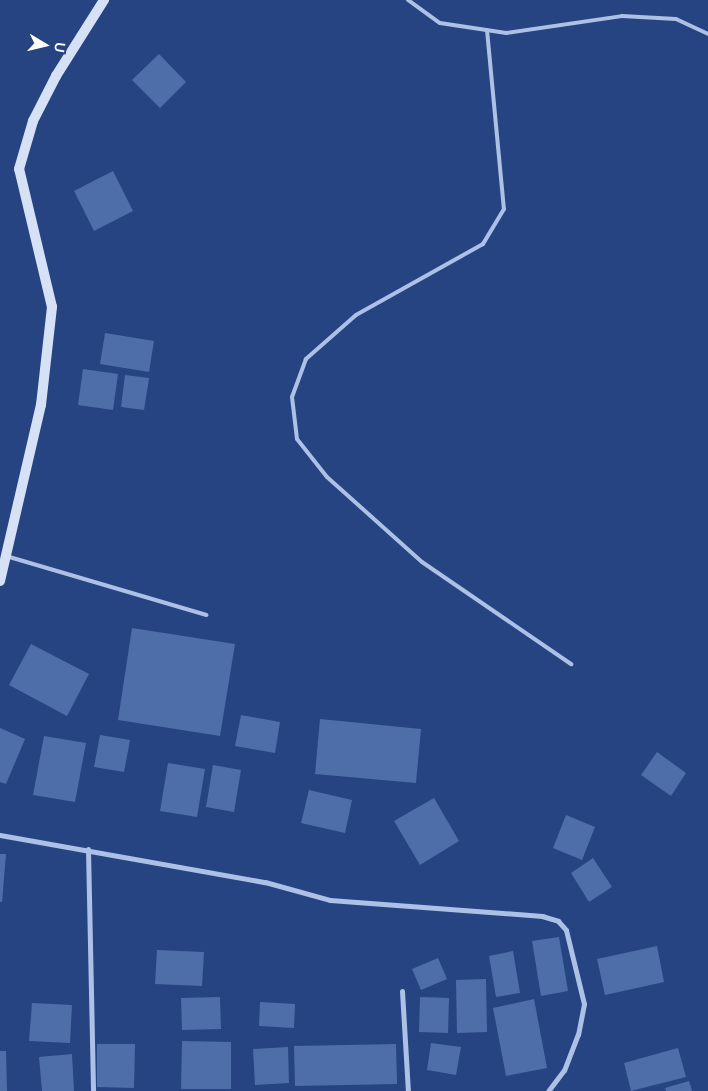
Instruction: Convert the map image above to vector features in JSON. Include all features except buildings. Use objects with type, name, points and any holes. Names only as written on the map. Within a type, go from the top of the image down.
[{"type":"street","points":[[0,581],[41,405],[52,307],[19,168],[33,121],[56,76],[104,0]]},
{"type":"street","points":[[0,835],[88,849],[265,882],[330,900],[542,916],[558,921],[566,930],[584,1004],[578,1034],[564,1070],[548,1091]]},
{"type":"street","points":[[88,849],[94,1091]]},
{"type":"street","points":[[402,992],[408,1091]]},
{"type":"lane","points":[[408,0],[440,23],[506,33],[622,16],[676,19],[708,34]]},
{"type":"lane","points":[[487,30],[504,209],[483,244],[356,315],[306,359],[292,397],[297,438],[327,477],[422,562],[571,664]]},
{"type":"lane","points":[[6,556],[206,615]]}]
